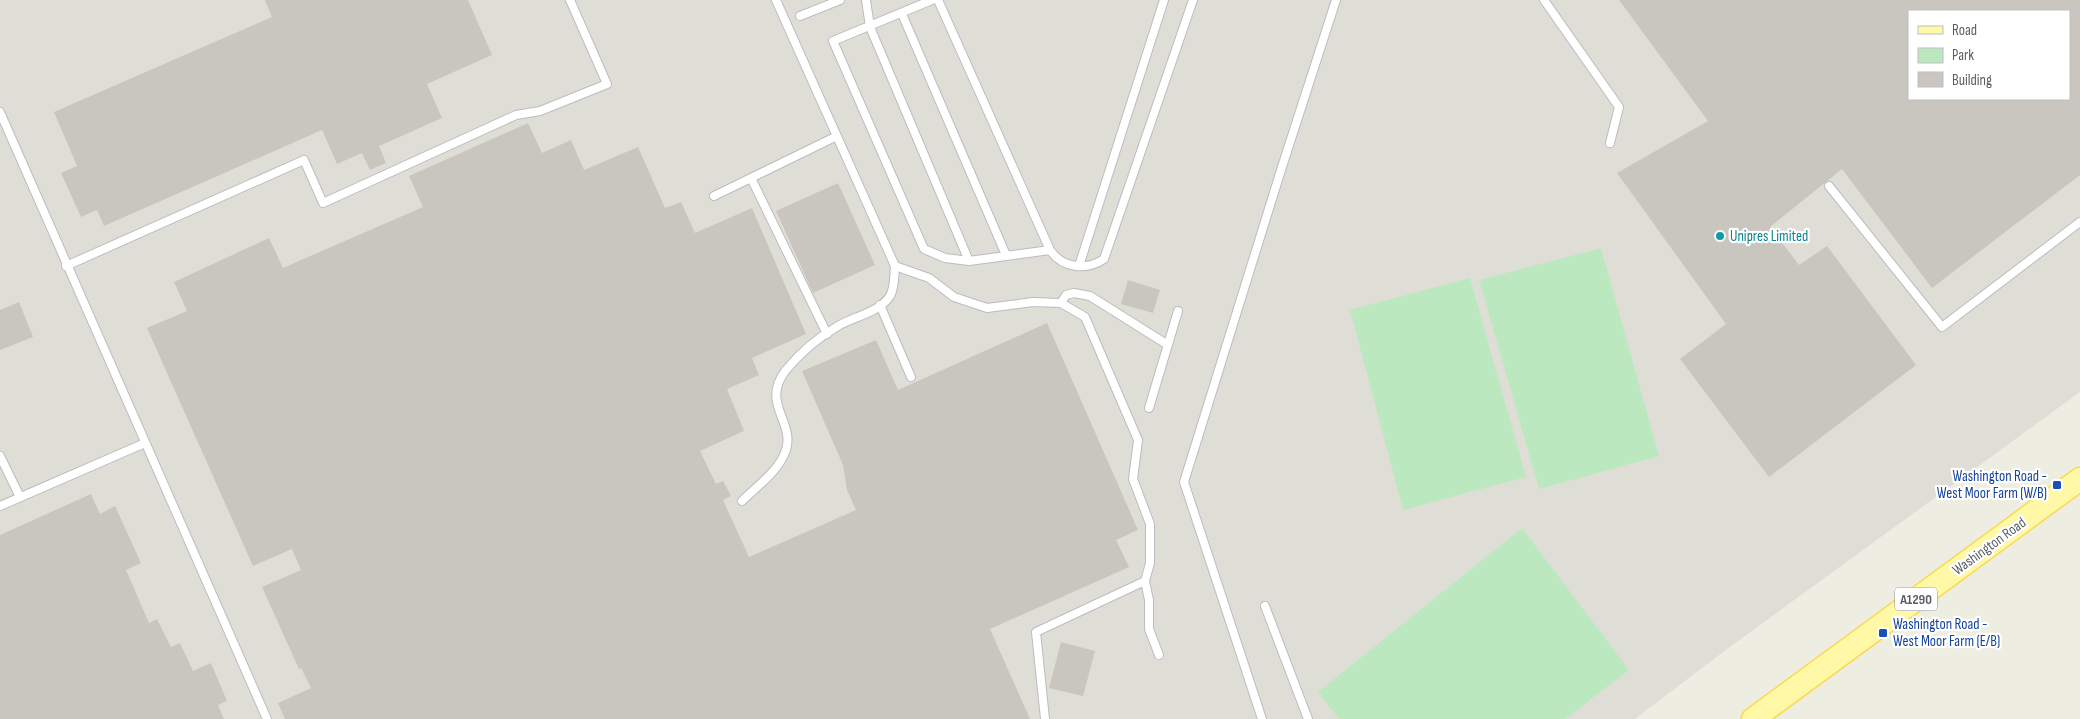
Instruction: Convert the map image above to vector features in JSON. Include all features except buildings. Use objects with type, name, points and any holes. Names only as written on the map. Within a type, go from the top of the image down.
[{"type":"main road","name":"Washington Road","points":[[1753,719],[2080,479]]},
{"type":"lane","points":[[66,266],[304,160],[323,203],[516,115],[540,110],[607,84],[570,0]]},
{"type":"lane","points":[[742,501],[772,472],[786,449],[786,434],[776,400],[776,390],[786,371],[811,345],[837,327],[880,305],[890,296],[894,283],[894,266],[776,0]]},
{"type":"lane","points":[[800,16],[840,0]]},
{"type":"lane","points":[[866,0],[870,27],[969,261]]},
{"type":"lane","points":[[932,0],[833,41],[924,249],[945,258],[969,261],[1050,250]]},
{"type":"lane","points":[[938,0],[1050,250],[1061,261],[1080,266],[1095,265],[1104,259],[1193,0]]},
{"type":"lane","points":[[1080,266],[1164,0]]},
{"type":"lane","points":[[1262,719],[1184,482],[1336,0]]},
{"type":"lane","points":[[1544,0],[1619,107],[1610,143]]},
{"type":"lane","points":[[902,14],[1006,255]]},
{"type":"lane","points":[[0,112],[66,266],[267,719]]},
{"type":"lane","points":[[714,196],[837,136]]},
{"type":"lane","points":[[751,178],[827,334]]},
{"type":"lane","points":[[1829,186],[1942,327],[2080,222]]},
{"type":"lane","points":[[894,266],[929,278],[954,297],[987,308],[1033,302],[1061,302],[1085,317],[1138,440],[1133,479],[1150,524],[1150,563],[1145,581],[1149,600],[1149,629],[1159,655]]},
{"type":"lane","points":[[1061,302],[1066,295],[1074,293],[1090,296],[1168,345]]},
{"type":"lane","points":[[880,305],[911,377]]},
{"type":"lane","points":[[1149,408],[1178,311]]},
{"type":"lane","points":[[0,506],[145,443]]},
{"type":"lane","points":[[0,456],[20,498]]},
{"type":"lane","points":[[1045,719],[1036,632],[1145,581]]},
{"type":"lane","points":[[1265,606],[1308,719]]},
{"type":"shaded area","points":[[0,0],[2080,0],[2080,392],[1727,649],[1635,719],[0,719]]},
{"type":"green space","points":[[1601,248],[1659,456],[1539,489],[1479,280]]},
{"type":"green space","points":[[1470,278],[1526,477],[1403,510],[1350,310]]},
{"type":"green space","points":[[1522,528],[1629,670],[1565,719],[1339,719],[1318,692]]},
{"type":"place","name":"Unipres Limited","points":[[1720,236]]},
{"type":"place","name":"Washington Road - West Moor Farm (W/B)","points":[[2057,485]]},
{"type":"place","name":"Washington Road - West Moor Farm (E/B)","points":[[1883,633]]}]
